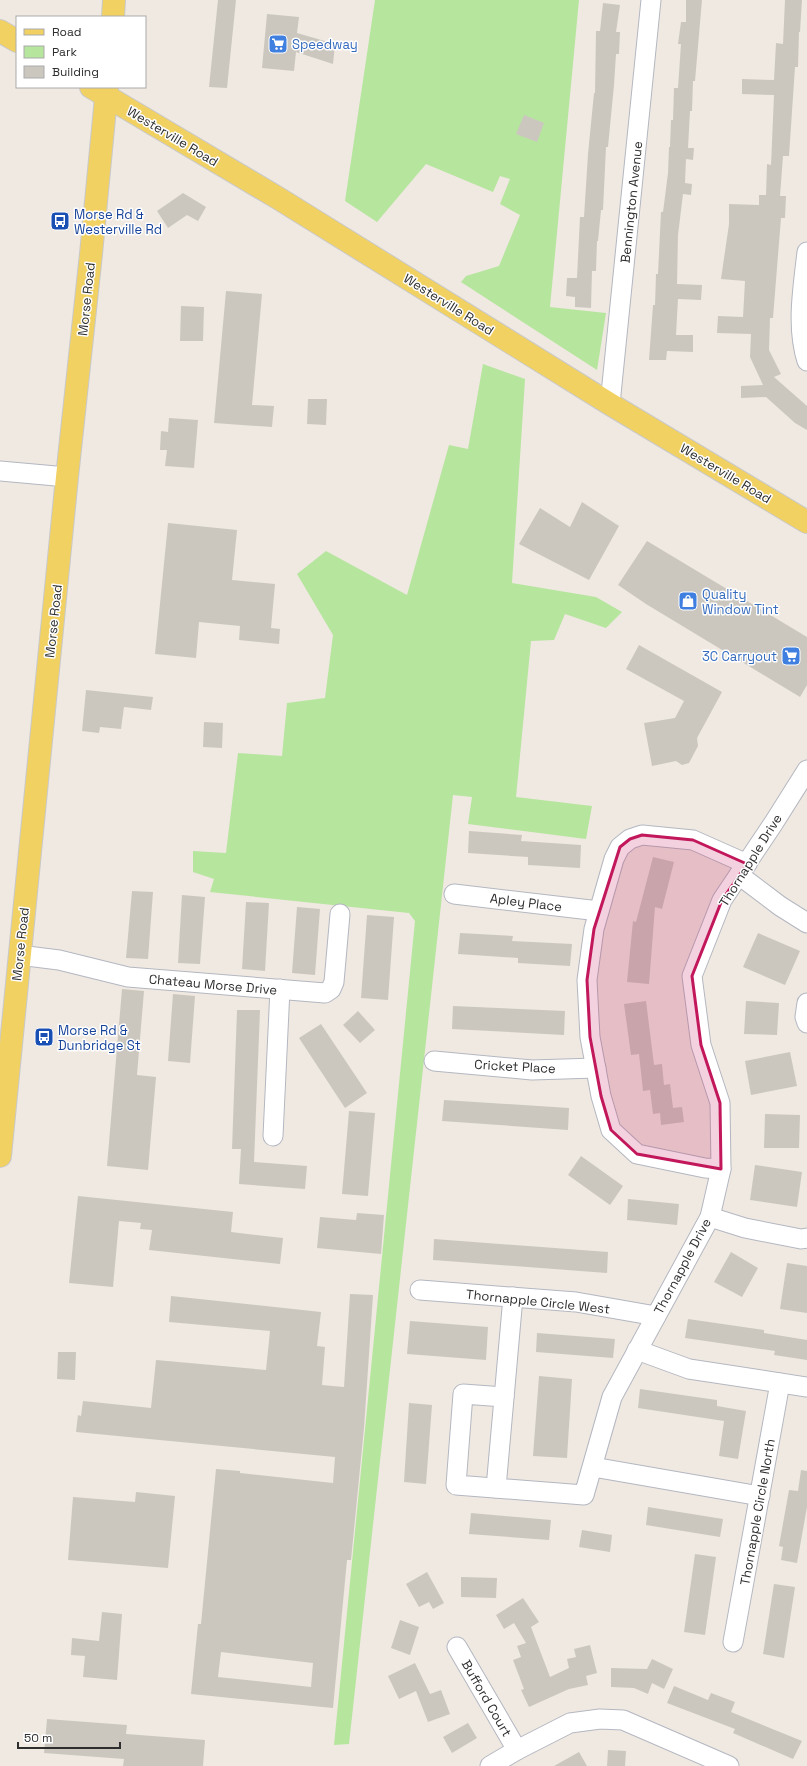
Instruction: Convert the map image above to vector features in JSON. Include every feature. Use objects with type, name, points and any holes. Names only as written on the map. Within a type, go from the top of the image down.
[{"type":"main road","points":[[113,16],[114,0]]},
{"type":"main road","points":[[0,31],[16,40]]},
{"type":"main road","name":"Westerville Road","points":[[102,90],[610,404],[807,522]]},
{"type":"main road","name":"Morse Road","points":[[0,1156],[3,1082],[19,955],[91,254],[102,90]]},
{"type":"street","name":"Bennington Avenue","points":[[610,404],[651,0]]},
{"type":"street","points":[[807,252],[801,304],[802,344],[807,361]]},
{"type":"street","points":[[0,471],[67,477]]},
{"type":"street","name":"Thornapple Drive","points":[[496,1488],[584,1495],[612,1397],[710,1217],[721,1169],[720,1103],[701,1045],[692,976],[722,900],[807,770]]},
{"type":"street","points":[[721,1169],[705,1168],[637,1154],[611,1130],[600,1096],[590,1037],[587,980],[594,929],[614,859],[620,847],[630,839],[642,835],[693,840],[743,870],[780,906],[807,923]]},
{"type":"street","name":"Apley Place","points":[[454,894],[599,911]]},
{"type":"street","name":"Chateau Morse Drive","points":[[19,955],[59,960],[128,977],[325,993],[331,989],[334,982],[340,914]]},
{"type":"street","points":[[273,1136],[280,989]]},
{"type":"street","points":[[807,1003],[805,1017],[807,1023]]},
{"type":"street","name":"Cricket Place","points":[[434,1061],[532,1070],[596,1068]]},
{"type":"street","points":[[710,1217],[745,1228],[801,1239],[807,1238]]},
{"type":"street","name":"Thornapple Circle West","points":[[420,1290],[576,1302],[656,1316]]},
{"type":"street","points":[[504,1397],[463,1394],[456,1485],[496,1488],[513,1297]]},
{"type":"street","points":[[637,1350],[689,1368],[807,1387]]},
{"type":"street","name":"Thornapple Circle North","points":[[733,1642],[780,1383]]},
{"type":"street","points":[[593,1466],[760,1496]]},
{"type":"street","name":"Bufford Court","points":[[457,1647],[517,1750]]},
{"type":"street","points":[[490,1766],[517,1750],[570,1723],[600,1718],[623,1720],[728,1766]]},
{"type":"highlighted area","points":[[642,835],[693,840],[747,864],[722,900],[692,976],[701,1045],[720,1103],[721,1169],[637,1154],[611,1130],[601,1096],[590,1037],[587,980],[594,929],[620,847],[630,839]]},
{"type":"green space","points":[[375,0],[579,0],[550,307],[606,313],[597,370],[461,282],[466,276],[499,266],[520,215],[500,204],[510,179],[500,176],[493,192],[426,164],[377,222],[345,201]]},
{"type":"green space","points":[[483,364],[525,379],[512,583],[596,597],[622,612],[606,628],[565,614],[554,640],[531,641],[516,797],[592,806],[586,839],[468,824],[472,797],[453,795],[349,1744],[334,1745],[415,921],[409,913],[210,892],[214,879],[193,872],[193,851],[226,853],[238,753],[282,756],[287,703],[325,698],[333,635],[297,574],[326,551],[407,595],[449,445],[468,449]]},
{"type":"building","points":[[218,0],[236,0],[227,88],[209,87]]},
{"type":"building","points":[[686,0],[702,0],[695,81],[693,81],[692,111],[690,111],[688,148],[694,148],[693,160],[686,159],[685,183],[692,184],[691,195],[683,194],[678,235],[677,284],[702,285],[701,300],[678,299],[676,335],[693,335],[693,352],[667,351],[666,360],[649,360],[653,305],[655,305],[656,274],[658,274],[661,212],[663,212],[668,173],[671,120],[673,120],[674,88],[678,88],[681,44],[678,44],[681,22],[686,22]]},
{"type":"building","points":[[785,0],[802,0],[798,67],[795,67],[789,156],[783,156],[780,196],[786,196],[785,218],[781,218],[773,318],[770,318],[769,350],[781,374],[774,377],[807,406],[807,430],[795,423],[766,397],[741,398],[741,386],[763,385],[750,357],[751,334],[717,333],[718,316],[743,317],[745,281],[721,279],[729,224],[729,204],[759,205],[759,195],[766,195],[767,164],[771,165],[774,95],[742,94],[742,79],[774,80],[776,43],[783,44]]},
{"type":"building","points":[[603,3],[620,5],[616,32],[620,32],[619,54],[616,54],[608,147],[606,147],[603,210],[601,210],[597,241],[596,271],[592,271],[591,308],[575,307],[575,297],[566,296],[567,278],[577,278],[580,217],[584,217],[588,154],[595,93],[596,31],[600,31]]},
{"type":"building","points":[[267,14],[299,17],[297,33],[335,44],[333,64],[296,52],[294,71],[262,68]]},
{"type":"building","points":[[524,115],[544,123],[537,142],[516,134]]},
{"type":"building","points":[[183,193],[206,207],[198,221],[187,215],[168,228],[157,211]]},
{"type":"building","points":[[226,291],[262,294],[252,405],[274,406],[272,427],[214,423]]},
{"type":"building","points":[[181,306],[204,307],[203,341],[180,341]]},
{"type":"building","points":[[308,399],[327,399],[326,425],[307,424]]},
{"type":"building","points":[[169,418],[198,420],[194,468],[165,466],[167,450],[160,450],[161,431],[168,432]]},
{"type":"building","points":[[582,502],[619,526],[589,580],[519,544],[540,508],[570,527]]},
{"type":"building","points":[[168,523],[237,530],[232,580],[275,584],[271,628],[280,629],[279,644],[239,640],[240,626],[199,622],[196,658],[155,654]]},
{"type":"building","points":[[647,541],[807,637],[807,685],[800,697],[646,604],[618,585]]},
{"type":"building","points":[[639,645],[722,692],[697,738],[698,746],[689,763],[682,765],[676,761],[652,766],[644,723],[675,718],[684,701],[626,669]]},
{"type":"building","points":[[86,690],[153,697],[151,710],[124,707],[121,729],[100,727],[99,733],[82,731]]},
{"type":"building","points":[[204,722],[223,723],[222,748],[203,747]]},
{"type":"building","points":[[469,831],[522,835],[521,841],[581,845],[580,868],[528,865],[528,857],[468,853]]},
{"type":"building","points":[[653,857],[674,862],[662,909],[655,907],[649,984],[627,982],[633,921],[636,922]]},
{"type":"building","points":[[132,891],[153,892],[148,959],[126,958]]},
{"type":"building","points":[[182,895],[205,897],[200,964],[178,963]]},
{"type":"building","points":[[246,902],[269,903],[265,971],[242,969]]},
{"type":"building","points":[[297,907],[320,909],[315,975],[292,973]]},
{"type":"building","points":[[367,915],[394,917],[388,1000],[361,998]]},
{"type":"building","points":[[460,933],[513,936],[512,941],[572,944],[570,966],[518,963],[518,958],[458,954]]},
{"type":"building","points":[[758,933],[800,951],[785,985],[743,967]]},
{"type":"building","points":[[122,989],[144,991],[137,1075],[156,1077],[148,1170],[107,1166]]},
{"type":"building","points":[[173,994],[195,996],[190,1063],[168,1061]]},
{"type":"building","points":[[646,1001],[654,1065],[662,1064],[664,1085],[670,1084],[673,1108],[682,1107],[684,1122],[661,1125],[660,1113],[653,1114],[650,1090],[643,1091],[639,1054],[631,1055],[624,1004]]},
{"type":"building","points":[[746,1001],[779,1003],[777,1035],[744,1034]]},
{"type":"building","points":[[453,1006],[565,1011],[564,1035],[452,1029]]},
{"type":"building","points":[[237,1010],[260,1010],[254,1162],[307,1166],[305,1189],[239,1184],[241,1149],[232,1149]]},
{"type":"building","points":[[358,1011],[375,1030],[360,1043],[343,1025]]},
{"type":"building","points":[[321,1024],[367,1093],[345,1108],[299,1038]]},
{"type":"building","points":[[790,1052],[797,1086],[751,1095],[745,1061]]},
{"type":"building","points":[[444,1100],[569,1108],[568,1130],[442,1121]]},
{"type":"building","points":[[349,1111],[375,1113],[368,1196],[342,1194]]},
{"type":"building","points":[[765,1114],[800,1115],[799,1148],[764,1148]]},
{"type":"building","points":[[581,1156],[623,1186],[610,1205],[568,1175]]},
{"type":"building","points":[[755,1165],[802,1172],[797,1207],[750,1200]]},
{"type":"building","points":[[78,1196],[233,1212],[231,1232],[283,1238],[280,1264],[149,1250],[152,1230],[140,1229],[141,1223],[119,1221],[113,1287],[69,1283]]},
{"type":"building","points":[[628,1199],[679,1204],[677,1225],[627,1220]]},
{"type":"building","points":[[357,1213],[384,1215],[381,1254],[317,1248],[320,1217],[356,1220]]},
{"type":"building","points":[[434,1239],[608,1252],[607,1273],[433,1260]]},
{"type":"building","points":[[731,1252],[758,1268],[742,1297],[714,1282]]},
{"type":"building","points":[[787,1263],[807,1266],[807,1313],[780,1309]]},
{"type":"building","points":[[350,1294],[373,1295],[364,1428],[351,1560],[347,1560],[333,1708],[191,1694],[198,1624],[201,1624],[216,1469],[333,1483],[335,1457],[76,1432],[78,1415],[81,1416],[83,1401],[151,1408],[156,1360],[266,1370],[270,1331],[169,1322],[171,1296],[321,1312],[317,1346],[325,1347],[322,1385],[344,1387]],"holes":[[[221,1652],[313,1663],[311,1687],[218,1677]]]},
{"type":"building","points":[[688,1319],[764,1330],[764,1333],[807,1340],[807,1360],[774,1355],[775,1351],[685,1338]]},
{"type":"building","points":[[410,1321],[488,1327],[486,1360],[407,1354]]},
{"type":"building","points":[[537,1333],[615,1339],[613,1358],[536,1352]]},
{"type":"building","points":[[58,1352],[76,1352],[75,1380],[57,1379]]},
{"type":"building","points":[[539,1376],[572,1379],[567,1458],[533,1456]]},
{"type":"building","points":[[640,1389],[717,1400],[717,1406],[746,1411],[738,1459],[719,1456],[724,1421],[638,1408]]},
{"type":"building","points":[[409,1403],[432,1405],[426,1484],[404,1482]]},
{"type":"building","points":[[801,1470],[807,1471],[807,1507],[797,1563],[781,1560],[783,1547],[779,1546],[789,1490],[798,1491]]},
{"type":"building","points":[[136,1492],[175,1496],[168,1568],[68,1560],[73,1497],[135,1502]]},
{"type":"building","points":[[648,1507],[723,1519],[720,1537],[646,1525]]},
{"type":"building","points":[[471,1513],[551,1520],[549,1540],[469,1534]]},
{"type":"building","points":[[582,1530],[612,1535],[610,1552],[579,1547]]},
{"type":"building","points":[[695,1554],[716,1557],[705,1635],[684,1632]]},
{"type":"building","points":[[427,1572],[444,1603],[433,1609],[429,1602],[419,1607],[406,1584]]},
{"type":"building","points":[[461,1577],[497,1578],[496,1598],[461,1597]]},
{"type":"building","points":[[774,1584],[795,1587],[784,1658],[763,1654]]},
{"type":"building","points":[[523,1598],[539,1622],[531,1627],[550,1677],[569,1668],[567,1659],[576,1657],[574,1649],[590,1645],[597,1673],[586,1676],[588,1685],[569,1689],[529,1707],[521,1690],[524,1689],[513,1660],[521,1657],[517,1646],[526,1643],[514,1623],[504,1629],[496,1615]]},
{"type":"building","points":[[102,1612],[122,1614],[117,1680],[83,1677],[85,1656],[71,1655],[72,1638],[99,1641]]},
{"type":"building","points":[[400,1620],[419,1627],[410,1655],[391,1648]]},
{"type":"building","points":[[652,1659],[673,1669],[664,1689],[652,1683],[648,1694],[634,1688],[611,1687],[611,1668],[647,1669]]},
{"type":"building","points":[[415,1663],[430,1694],[441,1690],[450,1714],[428,1722],[416,1691],[399,1699],[388,1676]]},
{"type":"building","points":[[674,1686],[708,1700],[711,1693],[735,1702],[731,1712],[802,1741],[793,1759],[733,1733],[735,1729],[667,1703]]},
{"type":"building","points":[[47,1719],[127,1725],[126,1734],[205,1740],[203,1766],[123,1766],[124,1759],[44,1753]]},
{"type":"building","points":[[468,1723],[477,1738],[452,1753],[443,1737]]},
{"type":"building","points":[[608,1750],[626,1751],[625,1766],[607,1766]]},
{"type":"building","points":[[579,1752],[587,1766],[554,1766]]},
{"type":"place","name":"Speedway","points":[[278,44]]},
{"type":"place","name":"Morse Rd & Westerville Rd","points":[[60,221]]},
{"type":"place","name":"Quality Window Tint","points":[[688,601]]},
{"type":"place","name":"3C Carryout","points":[[791,656]]},
{"type":"place","name":"Morse Rd & Dunbridge St","points":[[44,1037]]}]
